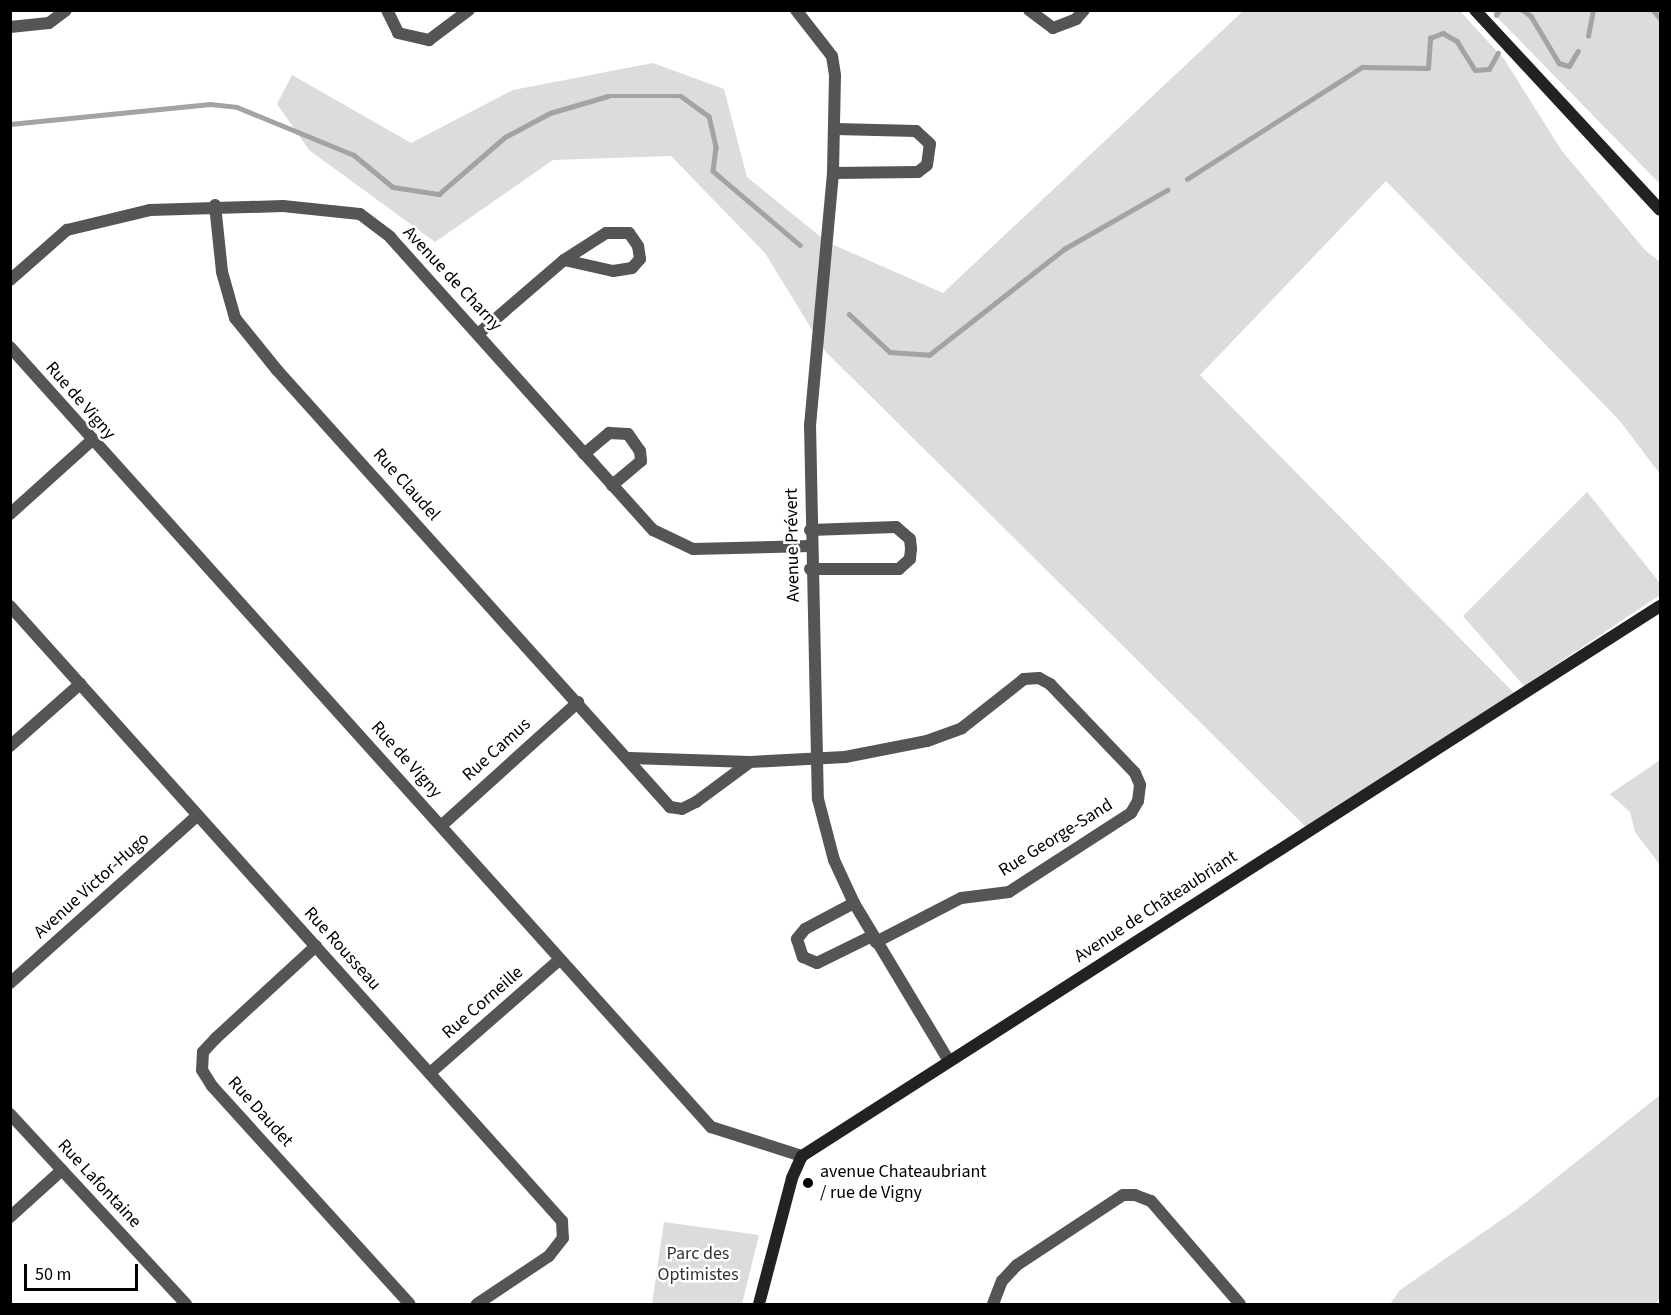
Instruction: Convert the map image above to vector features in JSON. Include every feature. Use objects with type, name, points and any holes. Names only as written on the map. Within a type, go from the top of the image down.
[{"type":"street","points":[[10,27],[49,22],[66,10]]},
{"type":"street","points":[[387,10],[398,33],[429,40],[469,10]]},
{"type":"street","name":"Avenue Prévert","points":[[796,10],[832,56],[836,129],[810,424],[810,569],[818,799],[834,860],[854,903],[949,1061]]},
{"type":"street","points":[[1029,10],[1053,28],[1076,19],[1084,10]]},
{"type":"street","points":[[1475,10],[1660,210]]},
{"type":"street","points":[[833,173],[918,172],[927,165],[930,144],[916,131],[836,129]]},
{"type":"street","name":"Avenue de Charny","points":[[10,280],[67,230],[84,223],[150,210],[215,206],[283,206],[360,214],[390,237],[653,530],[693,549],[810,546]]},
{"type":"street","name":"Rue Claudel","points":[[215,206],[222,272],[235,318],[277,370],[630,758],[670,807],[682,809],[750,762]]},
{"type":"street","points":[[478,334],[564,260],[606,233],[629,233],[638,246],[640,259],[632,268],[613,271],[564,260]]},
{"type":"street","name":"Rue de Vigny","points":[[10,347],[91,441],[711,1127],[802,1156]]},
{"type":"street","points":[[584,454],[609,433],[628,434],[640,451],[641,461],[612,485]]},
{"type":"street","points":[[10,514],[91,441]]},
{"type":"street","points":[[810,530],[896,527],[910,539],[911,549],[910,559],[899,568],[810,569]]},
{"type":"street","name":"Rue Rousseau","points":[[10,606],[196,816],[562,1221],[563,1238],[549,1256],[477,1305]]},
{"type":"street","name":"Avenue de Châteaubriant","points":[[802,1156],[1660,606]]},
{"type":"street","name":"Rue George-Sand","points":[[816,761],[927,741],[962,728],[1013,686],[1024,679],[1039,678],[1050,684],[1135,773],[1140,785],[1138,801],[1131,813],[1009,892],[961,898],[874,939]]},
{"type":"street","points":[[10,746],[80,684]]},
{"type":"street","name":"Rue Camus","points":[[441,826],[578,702]]},
{"type":"street","points":[[630,758],[750,762],[816,761]]},
{"type":"street","name":"Avenue Victor-Hugo","points":[[10,983],[196,816]]},
{"type":"street","points":[[854,903],[805,929],[797,939],[803,957],[817,963],[874,939]]},
{"type":"street","name":"Rue Daudet","points":[[315,946],[203,1052],[202,1070],[212,1086],[410,1305]]},
{"type":"street","name":"Rue Corneille","points":[[430,1073],[559,960]]},
{"type":"street","name":"Rue Lafontaine","points":[[10,1114],[186,1305]]},
{"type":"street","points":[[759,1305],[792,1178],[802,1156]]},
{"type":"street","points":[[10,1217],[62,1170]]},
{"type":"street","points":[[993,1305],[1002,1281],[1017,1264],[1123,1196],[1135,1195],[1151,1201],[1240,1305]]},
{"type":"green space","points":[[1243,11],[1460,11],[1504,59],[1562,151],[1645,250],[1660,262],[1660,474],[1619,420],[1386,181],[1200,375],[1518,697],[1311,832],[825,351],[765,253],[671,156],[553,160],[435,242],[309,150],[277,104],[292,75],[411,143],[513,90],[653,63],[724,89],[747,177],[827,242],[943,293]]},
{"type":"green space","points":[[1491,11],[1660,11],[1660,184]]},
{"type":"green space","points":[[1587,492],[1660,583],[1660,595],[1524,686],[1463,616]]},
{"type":"green space","points":[[1660,760],[1660,865],[1635,832],[1630,812],[1610,794]]},
{"type":"green space","points":[[1660,1095],[1660,1297],[1656,1304],[1390,1304],[1400,1290],[1517,1209]]},
{"type":"green space","name":"Parc des Optimistes","points":[[664,1222],[759,1235],[742,1304],[652,1304]]},
{"type":"waterway","points":[[1496,15],[1499,10]]},
{"type":"waterway","points":[[1523,10],[1531,16],[1559,63],[1569,66],[1578,51]]},
{"type":"waterway","points":[[1588,36],[1593,10]]},
{"type":"waterway","points":[[1653,10],[1660,18]]},
{"type":"waterway","points":[[1187,179],[1362,67],[1428,68],[1430,38],[1443,33],[1457,41],[1475,70],[1489,69],[1498,53]]},
{"type":"waterway","points":[[10,124],[210,104],[237,107],[354,155],[393,187],[439,194],[505,137],[550,113],[608,96],[681,96],[709,116],[716,147],[713,171],[800,245]]},
{"type":"waterway","points":[[849,314],[890,352],[929,355],[1064,249],[1167,190]]},
{"type":"place","name":"avenue Chateaubriant / rue de Vigny","points":[[808,1183]]}]
